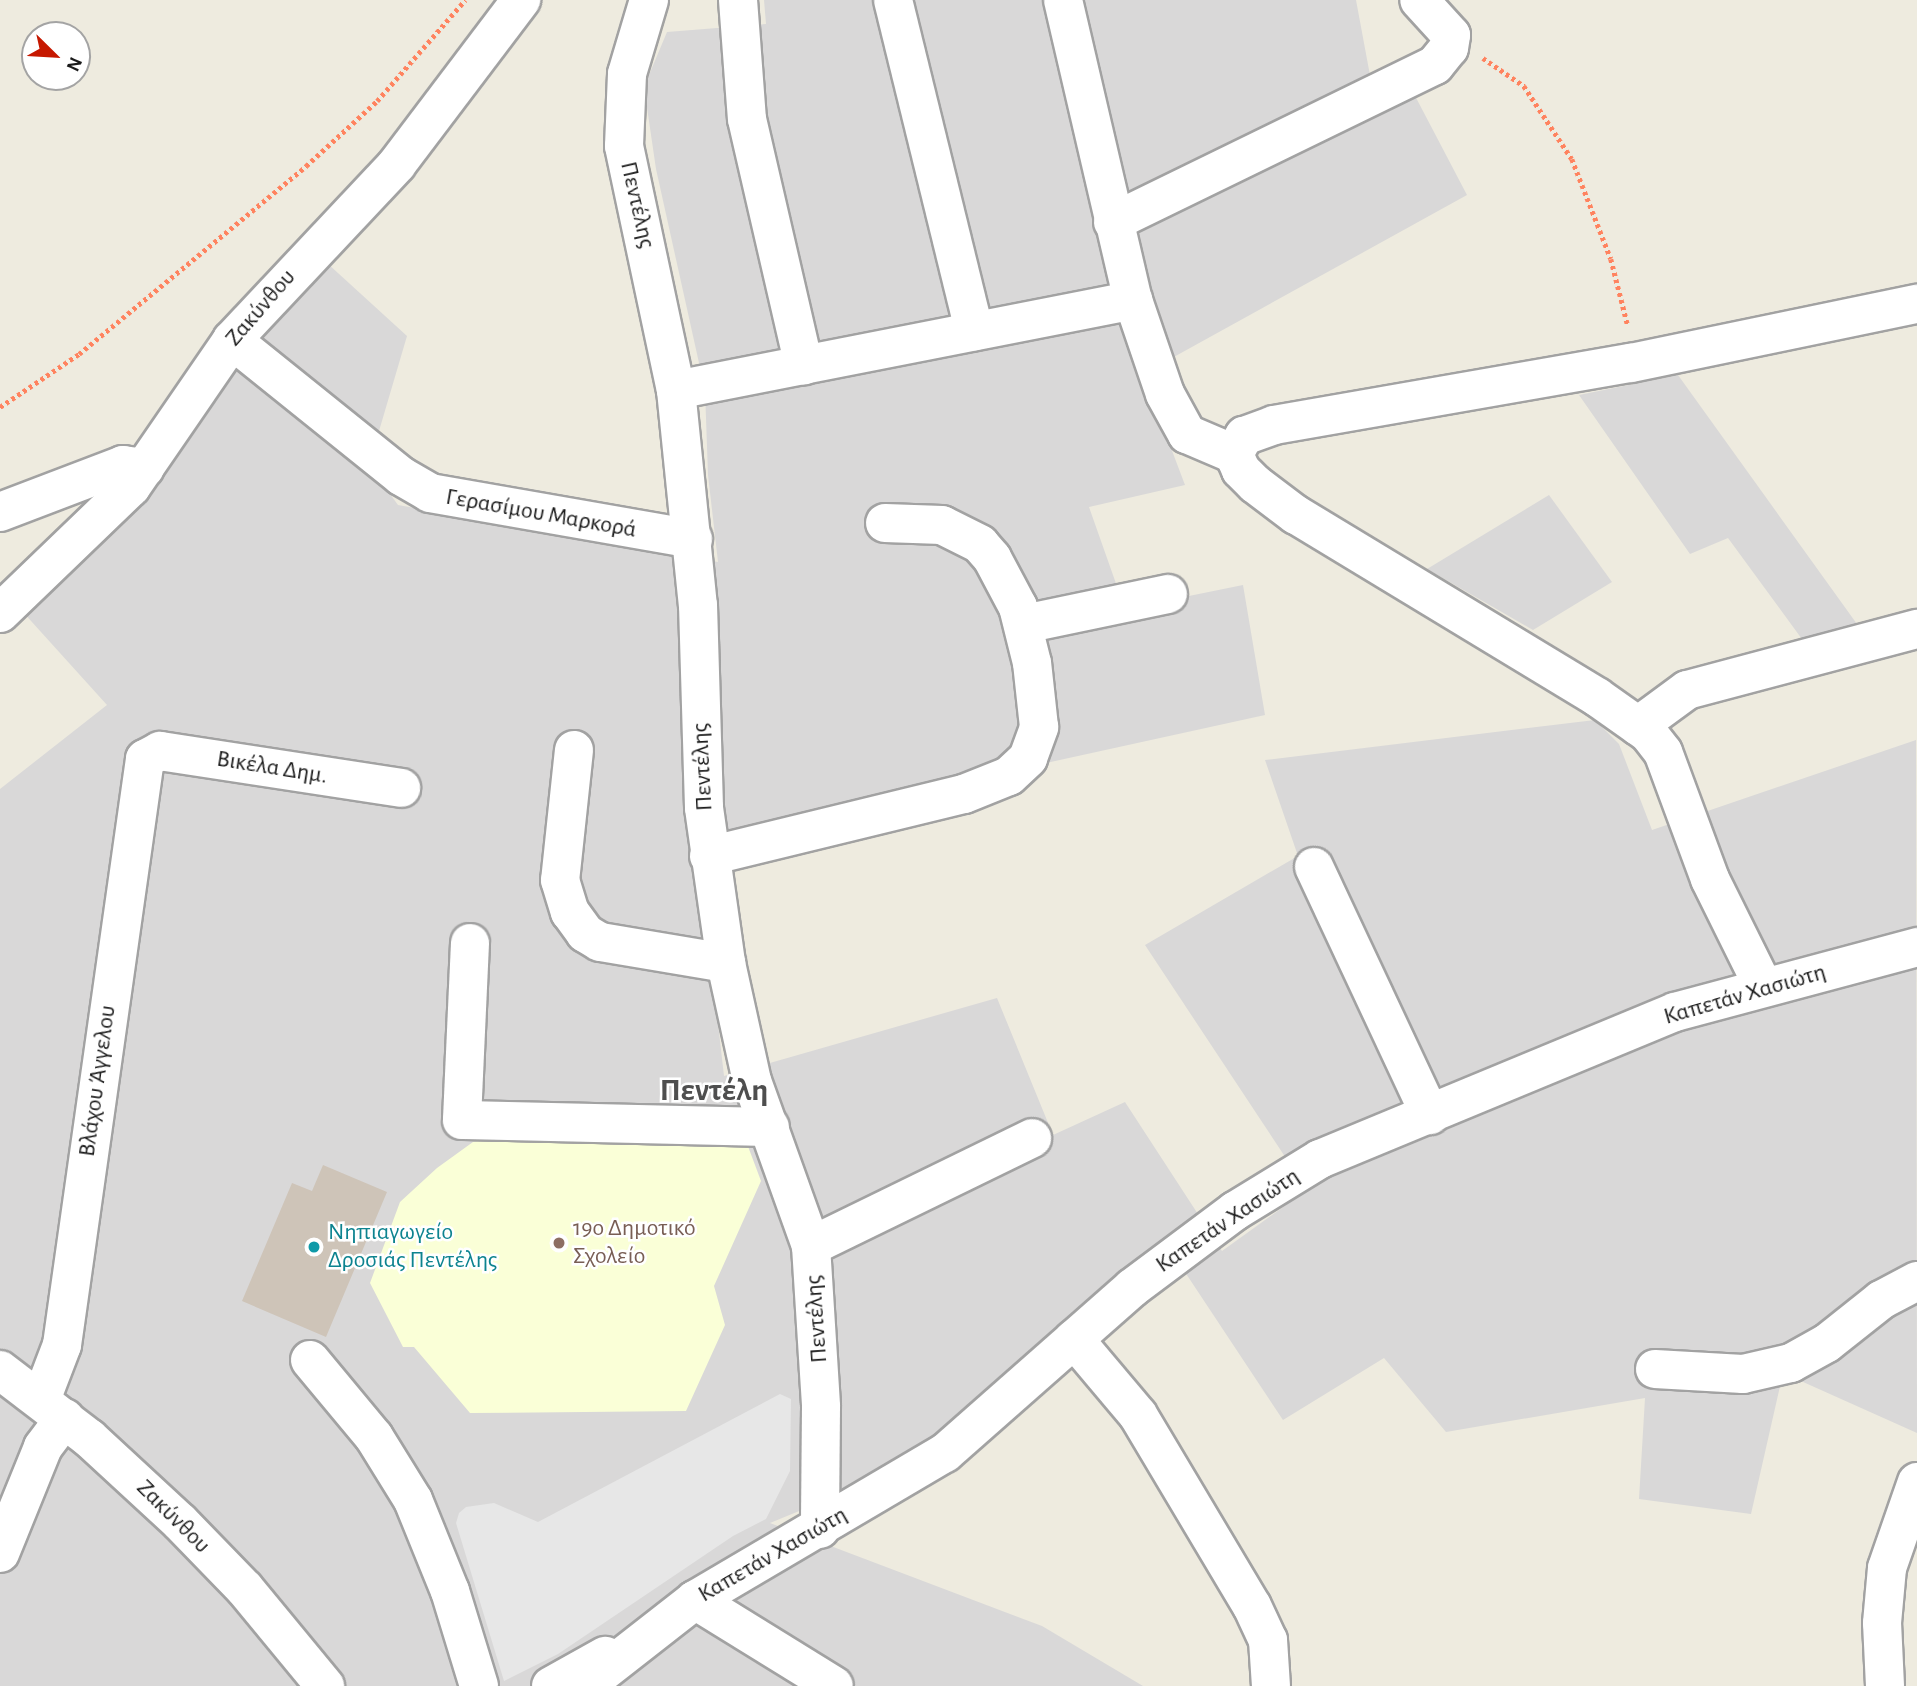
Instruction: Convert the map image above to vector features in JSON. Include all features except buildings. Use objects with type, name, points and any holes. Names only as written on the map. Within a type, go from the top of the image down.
[{"type":"street","name":"Ζακύνθου","points":[[0,613],[104,517],[145,468],[232,340],[397,164],[521,0]]},
{"type":"street","name":"Πεντέλης","points":[[649,0],[627,74],[623,125],[627,165],[676,390],[693,540],[709,856],[726,963],[743,1046],[811,1247],[821,1407],[820,1529]]},
{"type":"street","points":[[738,0],[747,119],[804,366]]},
{"type":"street","points":[[893,0],[974,331]]},
{"type":"street","points":[[1063,0],[1133,300],[1179,426],[1197,439],[1234,454],[1241,470],[1255,484],[1296,515],[1638,726],[1662,752],[1710,879],[1763,986]]},
{"type":"street","points":[[1114,222],[1424,71],[1449,48],[1451,35],[1419,0]]},
{"type":"street","points":[[676,390],[1133,300]]},
{"type":"street","points":[[1234,454],[1244,436],[1274,425],[1631,363],[1917,304]]},
{"type":"street","name":"Γερασίμου Μαρκορά","points":[[232,340],[401,476],[430,493],[693,540]]},
{"type":"street","points":[[0,512],[122,465],[145,468]]},
{"type":"street","points":[[709,856],[964,794],[1009,776],[1028,758],[1039,727],[1024,624],[1006,581],[979,544],[942,525],[885,523]]},
{"type":"street","points":[[1024,624],[1168,594]]},
{"type":"street","points":[[1638,726],[1687,690],[1917,629]]},
{"type":"street","points":[[575,750],[560,880],[570,912],[585,933],[600,942],[726,963]]},
{"type":"street","name":"Βικέλα Δημ.","points":[[145,759],[160,751],[401,788]]},
{"type":"street","name":"Βλάχου Άγγελου","points":[[0,1553],[43,1447],[53,1409],[145,759]]},
{"type":"street","points":[[1314,867],[1430,1115]]},
{"type":"street","points":[[470,943],[462,1120],[770,1127]]},
{"type":"street","name":"Καπετάν Χασιώτη","points":[[585,1686],[624,1652],[695,1600],[820,1529],[945,1453],[1132,1288],[1235,1211],[1320,1159],[1675,1012],[1763,986],[1917,947]]},
{"type":"street","points":[[811,1247],[1032,1138]]},
{"type":"street","points":[[1656,1369],[1742,1374],[1791,1363],[1827,1343],[1881,1300],[1917,1281]]},
{"type":"street","points":[[1074,1339],[1138,1415],[1252,1606],[1268,1640],[1271,1686]]},
{"type":"street","points":[[310,1360],[374,1437],[408,1491],[450,1591],[479,1686]]},
{"type":"street","name":"Ζακύνθου","points":[[0,1370],[53,1409],[180,1522],[245,1590],[325,1686]]},
{"type":"street","points":[[1885,1686],[1882,1623],[1887,1568],[1917,1482]]},
{"type":"street","points":[[695,1600],[834,1686]]},
{"type":"street","name":"Καπετάν Χασιώτη","points":[[551,1686],[590,1662],[624,1652]]},
{"type":"path","points":[[0,407],[79,354],[306,166],[377,101],[464,0]]},
{"type":"path","points":[[1449,48],[1493,62],[1524,86],[1572,159],[1611,259],[1627,316],[1631,363]]},
{"type":"shaded area","points":[[764,0],[1356,0],[1377,113],[1413,92],[1467,195],[1143,374],[1185,485],[1089,507],[1125,609],[1243,585],[1265,715],[1005,772],[698,848],[724,1076],[997,998],[1053,1135],[1125,1102],[1222,1251],[1307,1190],[1145,945],[1298,856],[1265,760],[1595,720],[1619,744],[1652,830],[1916,740],[1917,1433],[1783,1373],[1751,1514],[1639,1499],[1645,1398],[1446,1432],[1384,1358],[1283,1420],[1169,1248],[979,1408],[865,1484],[770,1523],[1042,1626],[1143,1686],[0,1686],[0,789],[107,705],[22,611],[164,472],[258,337],[327,263],[407,336],[369,465],[398,505],[718,562],[708,475],[705,390],[656,169],[644,87],[667,32],[766,24]]},
{"type":"shaded area","points":[[1678,375],[1862,631],[1807,646],[1728,538],[1690,554],[1579,395]]},
{"type":"shaded area","points":[[1549,495],[1612,582],[1533,630],[1427,569]]},
{"type":"shaded area","name":"19ο Δημοτικό Σχολείο","points":[[540,1130],[746,1141],[761,1181],[714,1286],[725,1325],[686,1411],[470,1413],[414,1347],[403,1347],[370,1283],[400,1202],[437,1168],[473,1142]]},
{"type":"shaded area","points":[[780,1394],[791,1399],[790,1471],[766,1519],[733,1536],[558,1654],[504,1681],[456,1523],[459,1513],[466,1507],[494,1503],[538,1522]]},
{"type":"place","name":"19ο Δημοτικό Σχολείο","points":[[559,1243]]},
{"type":"place","name":"Νηπιαγωγείο Δροσιάς Πεντέλης","points":[[314,1247]]},
{"type":"district","name":"Πεντέλη","points":[[714,1090]]}]
